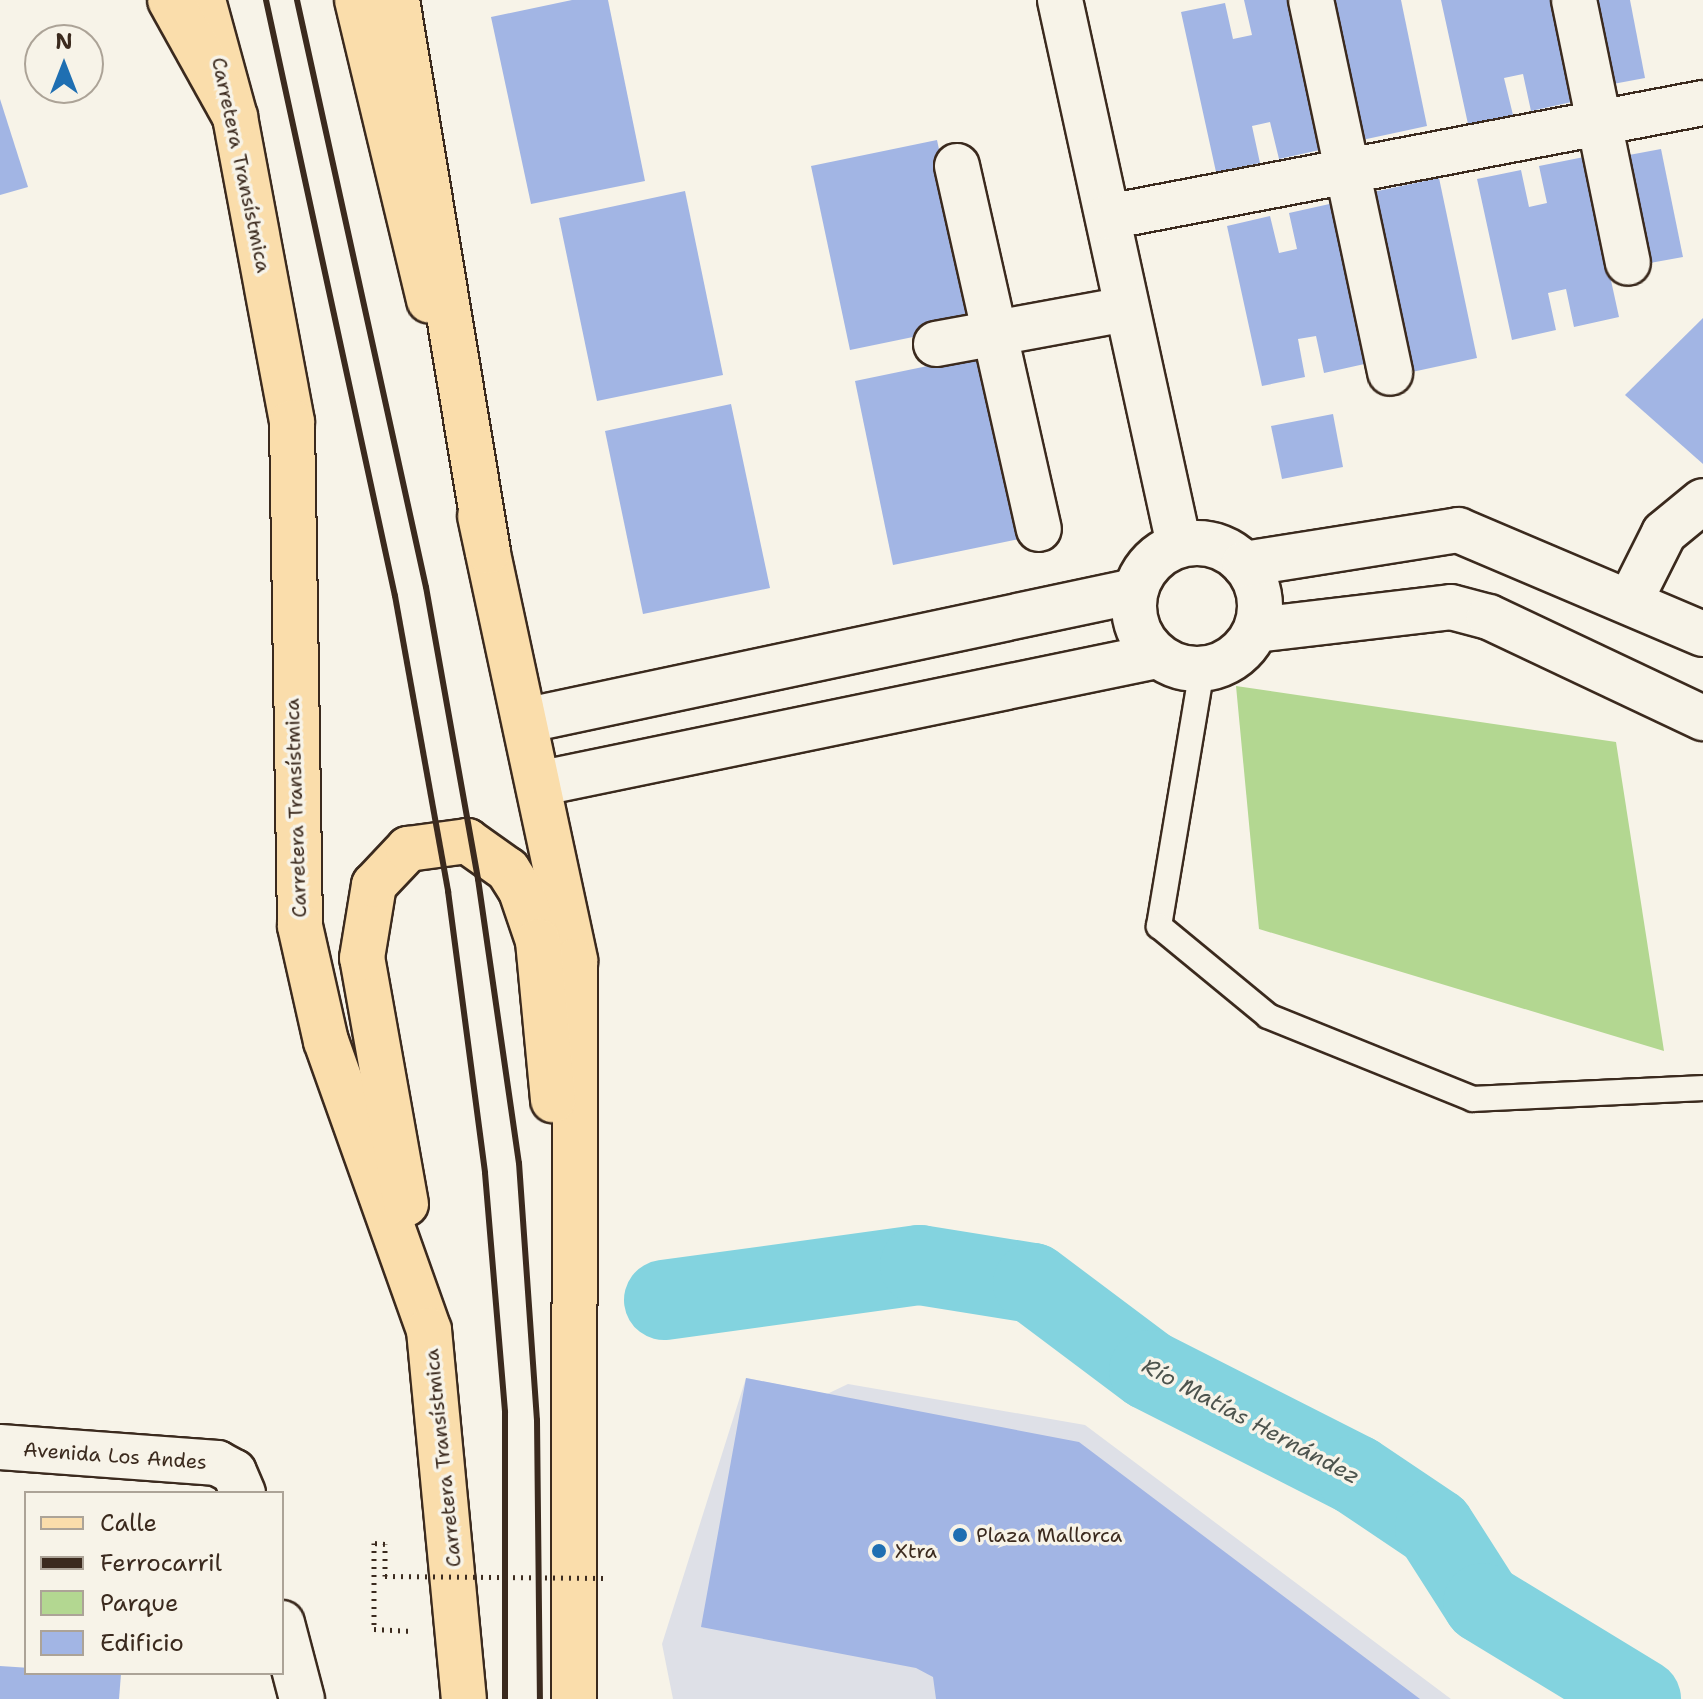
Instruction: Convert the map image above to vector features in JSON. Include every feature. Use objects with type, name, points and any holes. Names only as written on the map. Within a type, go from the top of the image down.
[{"type":"main road","points":[[170,0],[235,117]]},
{"type":"main road","name":"Carretera Transístmica","points":[[203,0],[235,117],[292,422],[300,926],[326,1041],[429,1330],[464,1699]]},
{"type":"main road","points":[[357,0],[528,720],[575,961],[574,1699]]},
{"type":"main road","points":[[397,0],[488,552]]},
{"type":"main road","points":[[429,1330],[362,958],[367,904],[387,865],[408,849],[441,840],[467,841],[488,852],[508,870],[533,920],[575,1321]]},
{"type":"street","points":[[1060,0],[1179,545]]},
{"type":"street","points":[[1311,0],[1390,373]]},
{"type":"street","points":[[1574,0],[1628,262]]},
{"type":"street","points":[[1108,217],[1703,103]]},
{"type":"street","points":[[957,166],[1039,529]]},
{"type":"street","points":[[936,344],[1127,309]]},
{"type":"street","points":[[1630,601],[1664,533],[1703,501]]},
{"type":"street","points":[[1244,564],[1458,530],[1703,634]]},
{"type":"street","points":[[542,783],[1157,656],[1202,669],[1244,650],[1256,630],[1257,584],[1244,564],[1203,543],[1179,545],[1144,570],[1135,591],[1136,627],[1157,656]]},
{"type":"street","points":[[528,720],[1135,591]]},
{"type":"street","points":[[1256,630],[1451,607],[1489,617],[1703,718]]},
{"type":"street","name":"Avenida Los Andes","points":[[0,1447],[236,1480]]},
{"type":"street","points":[[284,1631],[302,1699]]},
{"type":"lane","points":[[1202,669],[1159,926],[1256,1006],[1473,1099],[1703,1088]]},
{"type":"path","points":[[374,1629],[374,1543],[385,1544],[385,1576],[604,1578]]},
{"type":"shaded area","name":"Plaza Mallorca","points":[[746,1378],[827,1394],[848,1384],[1085,1425],[1451,1699],[673,1699],[662,1644]]},
{"type":"green space","points":[[1236,686],[1616,742],[1664,1051],[1259,929]]},
{"type":"building","points":[[572,0],[608,0],[645,181],[531,204],[491,17]]},
{"type":"building","points":[[1244,0],[1291,0],[1324,149],[1279,159],[1270,122],[1252,126],[1260,163],[1216,172],[1181,12],[1225,3],[1233,39],[1252,35]]},
{"type":"building","points":[[1333,0],[1401,0],[1427,126],[1362,140]]},
{"type":"building","points":[[1441,0],[1554,0],[1576,101],[1531,111],[1523,74],[1504,78],[1513,115],[1468,124]]},
{"type":"building","points":[[1597,0],[1630,0],[1645,78],[1613,84]]},
{"type":"building","points":[[0,99],[28,187],[0,195]]},
{"type":"building","points":[[937,140],[976,324],[850,350],[811,166]]},
{"type":"building","points":[[1661,149],[1683,257],[1650,263],[1629,155]]},
{"type":"building","points":[[1584,157],[1619,317],[1574,327],[1566,289],[1548,293],[1556,330],[1512,340],[1477,179],[1521,170],[1529,207],[1547,203],[1539,166]]},
{"type":"building","points":[[1439,178],[1477,358],[1412,372],[1373,192]]},
{"type":"building","points":[[685,191],[723,375],[597,401],[559,218]]},
{"type":"building","points":[[1334,203],[1369,363],[1324,373],[1316,336],[1298,339],[1305,377],[1262,386],[1227,226],[1270,216],[1279,253],[1297,249],[1289,213]]},
{"type":"building","points":[[1703,318],[1703,464],[1625,395]]},
{"type":"building","points":[[981,355],[1019,539],[893,565],[855,381]]},
{"type":"building","points":[[731,404],[770,588],[643,614],[605,431]]},
{"type":"building","points":[[1333,414],[1343,467],[1282,479],[1271,426]]},
{"type":"building","name":"Plaza Mallorca","points":[[746,1378],[1079,1442],[1420,1699],[936,1699],[933,1677],[916,1668],[701,1627]]},
{"type":"building","points":[[0,1666],[24,1668],[24,1675],[121,1675],[119,1699],[0,1699]]},
{"type":"waterway","name":"Río Matías Hernández","points":[[664,1300],[920,1265],[1033,1283],[1149,1370],[1356,1475],[1435,1528],[1483,1603],[1641,1699]]},
{"type":"railway","points":[[266,0],[395,596],[448,891],[485,1173],[505,1412],[505,1699]]},
{"type":"railway","points":[[297,0],[426,587],[478,879],[519,1163],[537,1420],[540,1699]]},
{"type":"place","name":"Plaza Mallorca","points":[[960,1535]]},
{"type":"place","name":"Xtra","points":[[879,1551]]}]
